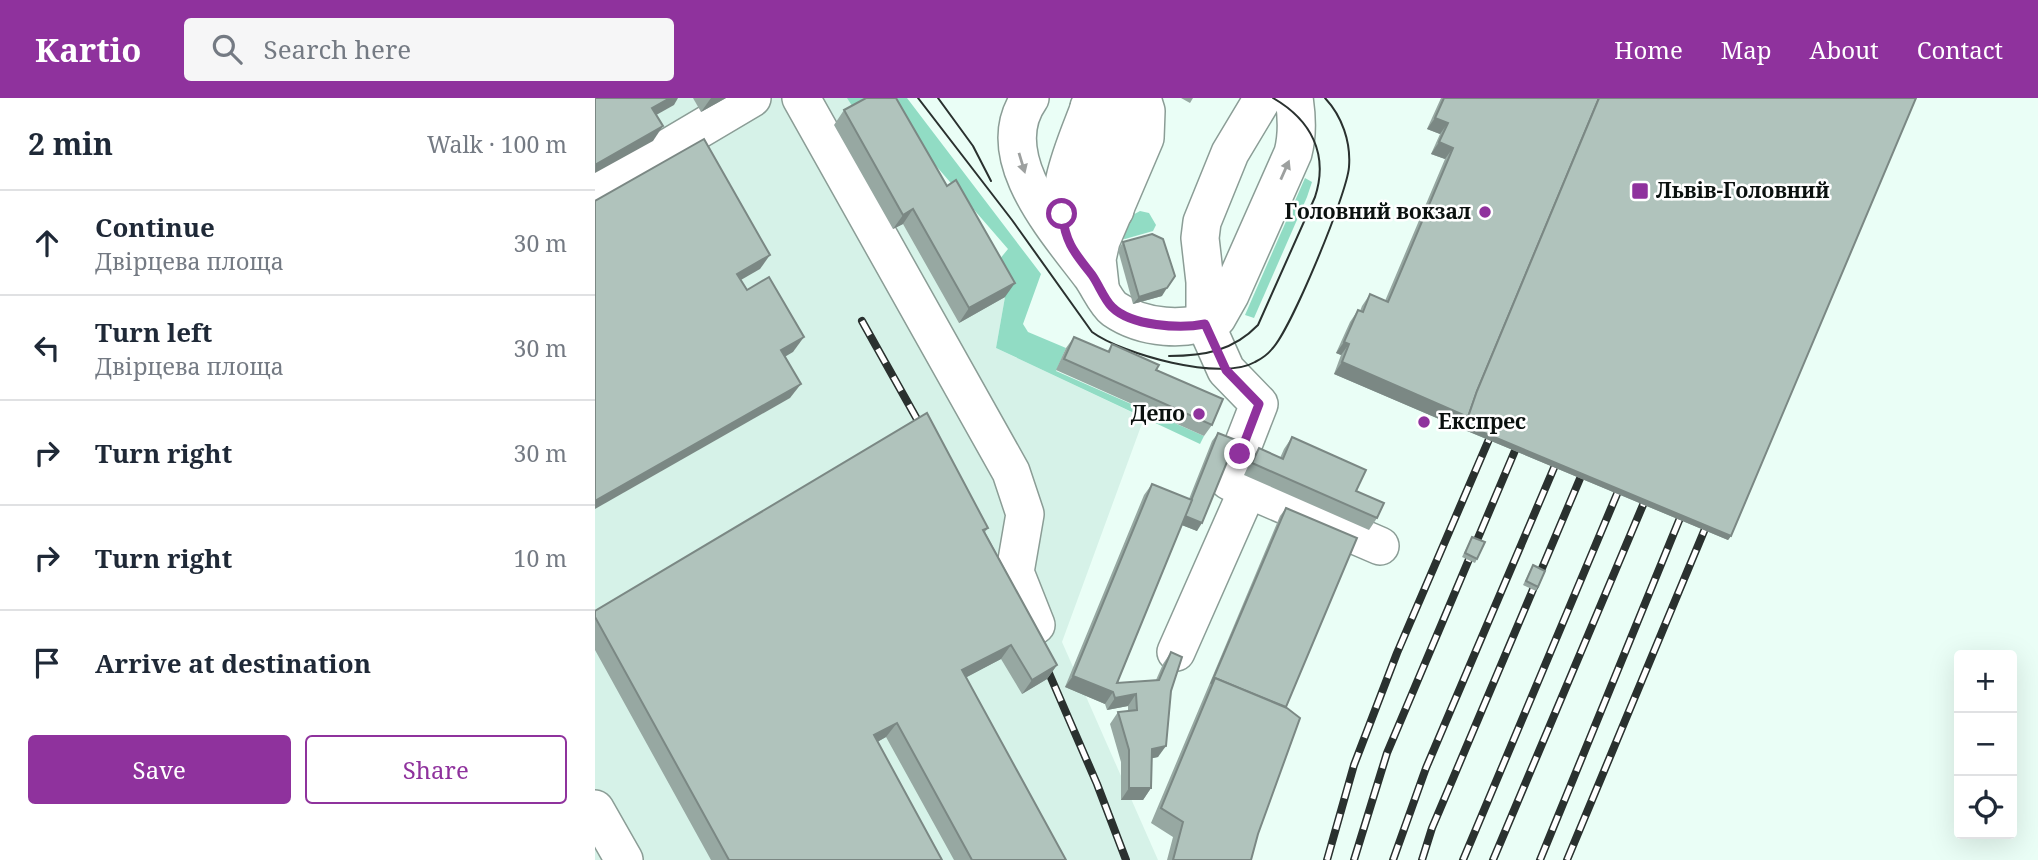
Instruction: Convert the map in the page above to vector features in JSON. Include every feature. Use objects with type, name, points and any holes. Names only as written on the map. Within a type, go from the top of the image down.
[{"type":"street","points":[[595,191],[752,98]]},
{"type":"street","points":[[801,98],[1011,472],[1025,514],[1015,572],[1035,625]]},
{"type":"street","points":[[1030,98],[1023,108],[1019,125],[1017,145],[1021,164],[1037,200],[1088,264]]},
{"type":"street","points":[[1088,264],[1101,241],[1145,138],[1146,111],[1142,98]]},
{"type":"street","points":[[1263,98],[1230,153],[1202,222],[1200,239],[1205,282],[1205,324],[1226,370],[1259,404],[1229,481],[1380,546]]},
{"type":"street","points":[[1205,324],[1214,253],[1282,98]]},
{"type":"street","points":[[1098,101],[1074,150],[1062,186],[1063,228],[1088,264],[1112,307],[1127,316],[1166,326],[1193,326],[1217,318],[1230,295],[1293,153],[1297,114],[1294,98]]},
{"type":"street","points":[[1098,101],[1127,146],[1130,175]]},
{"type":"street","points":[[1098,101],[1115,210]]},
{"type":"street","points":[[1176,652],[1248,489]]},
{"type":"street","points":[[595,808],[624,860]]},
{"type":"shaded area","points":[[595,98],[878,98],[1005,297],[996,348],[1144,418],[1062,642],[1158,860],[595,860]]},
{"type":"green space","points":[[847,98],[907,98],[1041,274],[1023,324],[1028,332],[1066,348],[1056,371],[1204,436],[1200,444],[996,348],[1005,297],[990,271],[1008,249],[879,100],[856,112]]},
{"type":"green space","points":[[1305,178],[1312,182],[1307,197],[1254,318],[1245,315]]},
{"type":"green space","points":[[1140,211],[1149,213],[1156,225],[1153,231],[1120,238],[1129,217]]},
{"type":"building","points":[[595,98],[670,98],[652,108],[663,126],[595,165]]},
{"type":"building","points":[[866,98],[896,98],[947,186],[956,180],[1015,283],[969,308],[913,209],[903,215],[844,110]]},
{"type":"building","name":"Головний вокзал","points":[[1444,98],[1599,98],[1468,417],[1342,362],[1349,344],[1344,342],[1358,310],[1363,312],[1370,294],[1388,302],[1453,148],[1439,142],[1448,123],[1435,118]]},
{"type":"building","points":[[1599,98],[1916,98],[1731,536],[1463,424]]},
{"type":"building","points":[[704,139],[770,255],[737,274],[747,290],[769,277],[804,337],[781,350],[801,384],[595,501],[595,201]]},
{"type":"building","points":[[1152,234],[1163,239],[1175,276],[1167,288],[1139,297],[1123,242]]},
{"type":"building","points":[[1074,337],[1109,352],[1112,344],[1159,365],[1156,370],[1223,399],[1212,425],[1064,359]]},
{"type":"building","points":[[927,413],[988,528],[983,530],[1057,665],[1032,680],[1011,645],[962,670],[1066,860],[972,860],[897,723],[874,735],[942,860],[729,860],[595,617],[595,611]]},
{"type":"building","points":[[1218,433],[1236,440],[1202,523],[1185,516]]},
{"type":"building","points":[[1292,437],[1366,470],[1356,491],[1384,503],[1377,518],[1252,463],[1259,448],[1283,459]]},
{"type":"building","points":[[1152,484],[1192,500],[1117,683],[1159,680],[1171,652],[1182,657],[1171,691],[1166,746],[1152,749],[1151,788],[1129,788],[1129,750],[1118,712],[1137,710],[1136,694],[1115,698],[1113,692],[1073,676]]},
{"type":"building","points":[[1286,508],[1357,538],[1286,707],[1215,678],[1211,684]]},
{"type":"building","points":[[1472,537],[1485,542],[1477,559],[1465,553]]},
{"type":"building","points":[[1533,565],[1545,571],[1538,587],[1526,581]]},
{"type":"building","points":[[1215,678],[1287,708],[1300,718],[1251,860],[1173,860],[1183,822],[1161,808]]},
{"type":"tram line","points":[[918,98],[1012,220],[1092,332],[1125,349],[1172,363],[1219,369],[1255,362],[1272,349],[1292,316],[1329,231],[1346,182],[1349,158],[1341,121],[1325,98]]},
{"type":"tram line","points":[[938,98],[973,146],[991,181]]},
{"type":"tram line","points":[[1169,356],[1194,355],[1217,350],[1238,341],[1258,325],[1315,197],[1320,166],[1314,140],[1298,117],[1273,98]]},
{"type":"railway","points":[[862,321],[927,437]]},
{"type":"railway","points":[[1327,860],[1354,765],[1397,653],[1496,423]]},
{"type":"railway","points":[[1354,860],[1387,753],[1522,434]]},
{"type":"railway","points":[[1393,860],[1426,768],[1562,449]]},
{"type":"railway","points":[[1422,860],[1432,828],[1587,462]]},
{"type":"railway","points":[[1463,860],[1625,475]]},
{"type":"railway","points":[[1493,860],[1651,486]]},
{"type":"railway","points":[[1540,860],[1687,501]]},
{"type":"railway","points":[[1567,860],[1712,512]]},
{"type":"railway","points":[[1042,657],[1097,784],[1126,860]]},
{"type":"place","name":"Львів-Головний","points":[[1640,191]]},
{"type":"place","name":"Головний вокзал","points":[[1485,212]]},
{"type":"place","name":"Депо","points":[[1199,414]]},
{"type":"place","name":"Експрес","points":[[1424,422]]},
{"type":"route","points":[[1062,214],[1068,245],[1100,286],[1112,307],[1144,322],[1178,327],[1205,324],[1226,370],[1259,404],[1240,454]]}]
